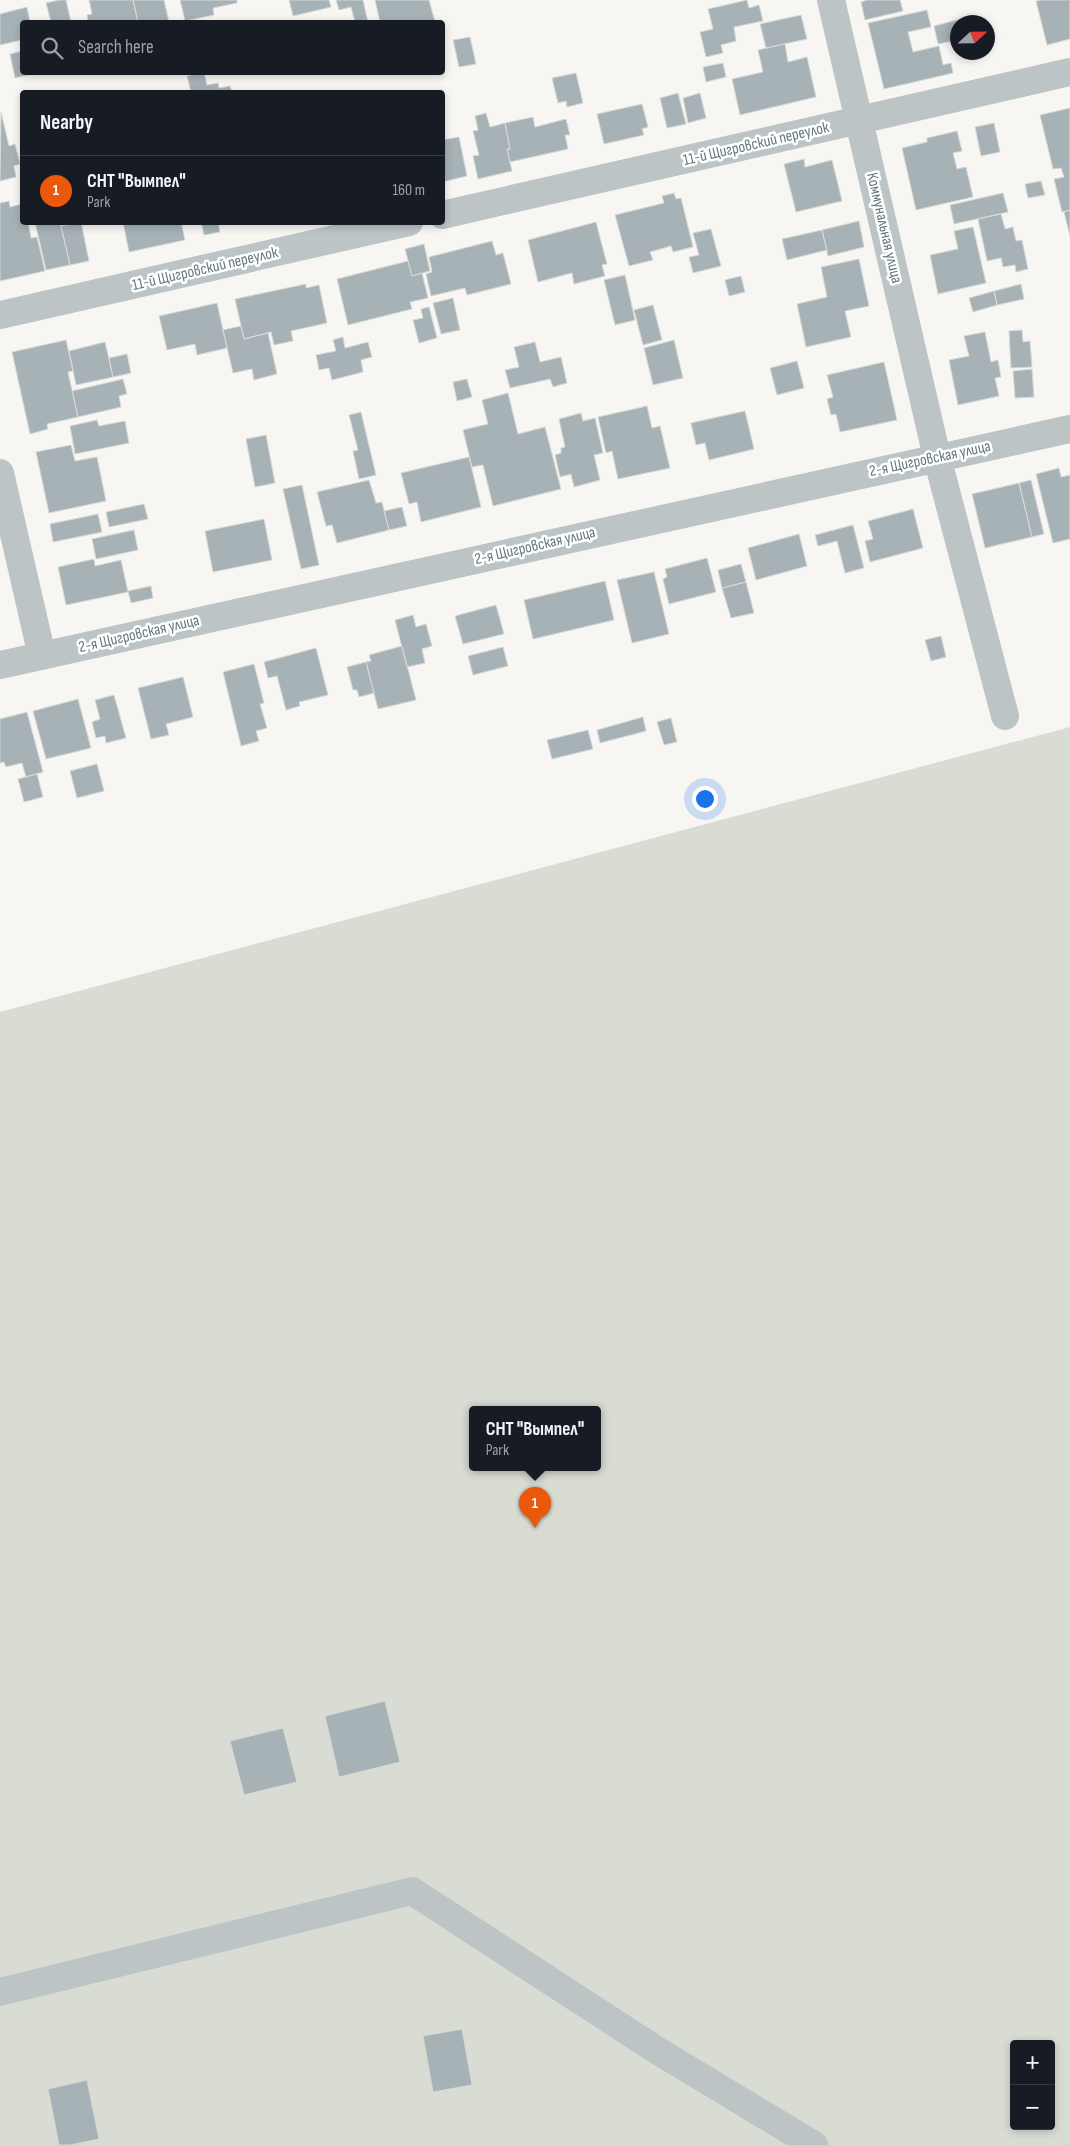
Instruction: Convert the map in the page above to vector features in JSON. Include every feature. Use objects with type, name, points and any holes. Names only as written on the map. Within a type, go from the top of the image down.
[{"type":"street","name":"Коммунальная улица","points":[[831,0],[937,457],[1005,716]]},
{"type":"street","name":"11-й Щигровский переулок","points":[[445,214],[1070,72]]},
{"type":"street","name":"11-й Щигровский переулок","points":[[0,315],[396,225]]},
{"type":"street","name":"2-я Щигровская улица","points":[[0,665],[1070,428]]},
{"type":"street","points":[[0,473],[42,656]]},
{"type":"street","points":[[0,1992],[412,1892],[658,2051],[814,2145]]},
{"type":"shaded area","points":[[1070,727],[1070,2145],[0,2145],[0,1012]]},
{"type":"building","points":[[66,0],[71,20],[50,20],[46,3]]},
{"type":"building","points":[[89,0],[133,0],[138,20],[88,20],[87,15],[92,14]]},
{"type":"building","points":[[133,0],[164,0],[169,20],[138,20]]},
{"type":"building","points":[[180,0],[237,0],[237,3],[213,8],[214,15],[185,20]]},
{"type":"building","points":[[289,0],[329,0],[331,7],[293,16]]},
{"type":"building","points":[[336,0],[363,0],[368,20],[354,20],[351,7],[339,10]]},
{"type":"building","points":[[375,0],[429,0],[434,20],[380,20]]},
{"type":"building","points":[[747,0],[749,8],[759,5],[763,21],[734,27],[736,41],[721,45],[723,53],[706,57],[700,32],[713,29],[708,9]]},
{"type":"building","points":[[867,0],[900,0],[903,11],[865,20],[861,2]]},
{"type":"building","points":[[1070,0],[1070,39],[1047,45],[1036,1]]},
{"type":"building","points":[[27,7],[30,20],[20,20],[20,40],[0,45],[0,14]]},
{"type":"building","points":[[927,10],[931,27],[908,32],[913,52],[939,46],[943,65],[951,63],[953,73],[884,89],[868,23]]},
{"type":"building","points":[[801,15],[807,39],[766,48],[760,24]]},
{"type":"building","points":[[950,22],[950,42],[938,44],[934,26]]},
{"type":"building","points":[[470,37],[476,64],[459,67],[453,40]]},
{"type":"building","points":[[785,44],[788,62],[807,57],[816,97],[740,115],[732,79],[763,72],[758,50]]},
{"type":"building","points":[[20,52],[20,75],[28,75],[15,78],[10,54]]},
{"type":"building","points":[[723,63],[726,77],[706,82],[703,67]]},
{"type":"building","points":[[576,73],[583,103],[567,107],[566,101],[558,103],[552,78]]},
{"type":"building","points":[[205,75],[207,85],[218,83],[219,88],[230,86],[231,90],[190,90],[187,76]]},
{"type":"building","points":[[678,93],[686,124],[667,128],[660,98]]},
{"type":"building","points":[[700,93],[706,118],[688,123],[683,98]]},
{"type":"building","points":[[642,104],[648,127],[642,129],[644,135],[604,144],[597,114]]},
{"type":"building","points":[[1070,108],[1070,210],[1062,212],[1054,179],[1064,177],[1061,168],[1053,169],[1040,115]]},
{"type":"building","points":[[1,112],[9,146],[15,144],[20,164],[14,166],[16,177],[0,181]]},
{"type":"building","points":[[486,113],[490,127],[505,123],[510,149],[507,149],[512,171],[478,179],[473,156],[479,155],[473,131],[478,130],[475,116]]},
{"type":"building","points":[[533,117],[535,127],[566,119],[570,135],[565,135],[568,149],[510,162],[507,149],[510,149],[505,123]]},
{"type":"building","points":[[994,123],[1000,152],[981,156],[975,127]]},
{"type":"building","points":[[957,131],[962,151],[953,153],[957,169],[966,167],[973,197],[916,210],[902,148],[927,142],[927,138]]},
{"type":"building","points":[[459,137],[467,176],[445,181],[445,139]]},
{"type":"building","points":[[804,159],[805,167],[832,160],[842,201],[796,212],[784,164]]},
{"type":"building","points":[[1041,181],[1045,195],[1028,198],[1025,184]]},
{"type":"building","points":[[674,193],[676,199],[681,198],[693,247],[673,252],[671,246],[650,252],[653,260],[629,266],[615,215],[664,203],[662,196]]},
{"type":"building","points":[[1003,193],[1008,212],[954,224],[950,205]]},
{"type":"building","points":[[9,201],[10,207],[20,204],[20,225],[29,225],[31,238],[37,237],[45,271],[0,281],[0,203]]},
{"type":"building","points":[[1070,210],[1070,236],[1064,212]]},
{"type":"building","points":[[1001,214],[1005,229],[1013,227],[1016,241],[1022,240],[1028,269],[1016,272],[1015,265],[1003,267],[1001,258],[987,261],[978,219]]},
{"type":"building","points":[[859,221],[864,247],[828,256],[822,230]]},
{"type":"building","points":[[596,222],[607,264],[602,265],[605,276],[574,284],[572,273],[538,282],[528,240]]},
{"type":"building","points":[[36,225],[61,225],[70,265],[46,270]]},
{"type":"building","points":[[82,225],[89,261],[70,265],[61,226]]},
{"type":"building","points":[[124,225],[182,225],[185,240],[129,252]]},
{"type":"building","points":[[202,225],[219,225],[220,232],[204,235]]},
{"type":"building","points":[[973,227],[986,283],[938,294],[930,255],[958,249],[954,231]]},
{"type":"building","points":[[711,229],[721,266],[693,273],[689,257],[699,255],[693,233]]},
{"type":"building","points":[[822,230],[827,250],[787,260],[782,239]]},
{"type":"building","points":[[492,241],[496,255],[503,253],[511,284],[467,295],[465,288],[431,296],[426,274],[432,272],[429,257]]},
{"type":"building","points":[[424,244],[430,271],[412,276],[405,249]]},
{"type":"building","points":[[859,259],[869,306],[845,311],[851,337],[806,347],[797,304],[827,297],[821,267]]},
{"type":"building","points":[[408,261],[412,276],[422,273],[428,298],[410,302],[412,309],[348,325],[337,279]]},
{"type":"building","points":[[625,275],[635,320],[615,325],[604,280]]},
{"type":"building","points":[[741,276],[745,292],[729,296],[725,280]]},
{"type":"building","points":[[306,284],[306,288],[319,285],[327,323],[291,331],[293,341],[274,345],[271,332],[244,339],[235,299]]},
{"type":"building","points":[[1021,284],[1024,299],[997,305],[994,291]]},
{"type":"building","points":[[994,291],[997,305],[973,312],[969,298]]},
{"type":"building","points":[[453,298],[460,330],[441,334],[433,303]]},
{"type":"building","points":[[217,303],[227,348],[197,355],[195,344],[167,350],[159,316]]},
{"type":"building","points":[[653,305],[662,340],[643,345],[634,310]]},
{"type":"building","points":[[429,307],[437,338],[419,343],[413,320],[423,318],[421,309]]},
{"type":"building","points":[[241,326],[244,339],[268,333],[277,374],[254,380],[252,369],[233,373],[223,330]]},
{"type":"building","points":[[1022,330],[1023,342],[1030,341],[1032,367],[1011,368],[1009,331]]},
{"type":"building","points":[[985,332],[991,362],[998,360],[1001,377],[995,378],[999,396],[958,405],[949,360],[969,356],[964,336]]},
{"type":"building","points":[[343,337],[345,348],[368,342],[372,357],[361,360],[363,372],[332,380],[329,368],[319,370],[316,355],[336,351],[333,340]]},
{"type":"building","points":[[66,340],[73,371],[68,372],[78,417],[47,424],[48,429],[30,434],[12,352]]},
{"type":"building","points":[[674,340],[683,378],[653,385],[644,348]]},
{"type":"building","points":[[105,342],[113,377],[76,385],[69,351]]},
{"type":"building","points":[[535,342],[540,362],[561,357],[567,383],[553,387],[550,379],[510,388],[505,370],[519,367],[514,347]]},
{"type":"building","points":[[127,354],[131,373],[113,377],[109,358]]},
{"type":"building","points":[[797,361],[804,388],[777,395],[770,368]]},
{"type":"building","points":[[884,362],[897,420],[840,432],[836,414],[831,415],[827,399],[833,397],[827,375]]},
{"type":"building","points":[[1032,369],[1034,397],[1015,398],[1013,371]]},
{"type":"building","points":[[123,379],[127,394],[119,396],[121,407],[78,417],[72,391]]},
{"type":"building","points":[[467,379],[472,397],[457,401],[453,382]]},
{"type":"building","points":[[508,393],[518,434],[545,427],[561,489],[493,506],[483,465],[472,467],[463,430],[488,424],[482,400]]},
{"type":"building","points":[[647,406],[652,428],[660,426],[670,468],[618,479],[612,451],[606,453],[598,417]]},
{"type":"building","points":[[745,411],[754,449],[709,460],[705,443],[696,445],[691,423]]},
{"type":"building","points":[[361,412],[376,475],[359,479],[353,451],[358,450],[349,415]]},
{"type":"building","points":[[581,413],[583,421],[595,418],[603,453],[594,455],[600,480],[574,487],[571,474],[560,477],[555,455],[561,453],[561,448],[565,447],[559,419]]},
{"type":"building","points":[[97,420],[99,426],[125,421],[129,443],[75,454],[70,426]]},
{"type":"building","points":[[266,435],[275,483],[255,487],[246,439]]},
{"type":"building","points":[[71,445],[75,461],[97,457],[106,501],[49,513],[36,452]]},
{"type":"building","points":[[469,457],[481,507],[421,522],[417,502],[409,504],[401,473]]},
{"type":"building","points":[[1059,468],[1061,477],[1070,475],[1070,539],[1053,543],[1036,474]]},
{"type":"building","points":[[369,480],[376,503],[382,502],[389,530],[337,543],[332,525],[326,526],[317,492]]},
{"type":"building","points":[[1031,480],[1044,534],[1032,537],[1019,483]]},
{"type":"building","points":[[1019,483],[1032,537],[985,548],[972,494]]},
{"type":"building","points":[[302,485],[319,565],[301,569],[283,489]]},
{"type":"building","points":[[144,504],[148,519],[109,527],[106,512]]},
{"type":"building","points":[[402,507],[407,526],[389,530],[384,511]]},
{"type":"building","points":[[913,509],[923,548],[870,562],[865,541],[873,539],[868,521]]},
{"type":"building","points":[[98,514],[102,532],[53,542],[50,524]]},
{"type":"building","points":[[264,519],[272,560],[213,572],[205,531]]},
{"type":"building","points":[[853,525],[864,568],[845,573],[837,541],[818,546],[815,535]]},
{"type":"building","points":[[134,530],[138,550],[96,559],[92,539]]},
{"type":"building","points":[[799,534],[807,566],[756,580],[748,548]]},
{"type":"building","points":[[707,558],[716,592],[669,604],[663,579],[667,577],[665,569]]},
{"type":"building","points":[[94,559],[95,566],[121,560],[128,592],[66,605],[58,567]]},
{"type":"building","points":[[741,564],[746,582],[722,588],[718,570]]},
{"type":"building","points":[[654,572],[669,634],[632,643],[617,580]]},
{"type":"building","points":[[605,581],[614,620],[533,639],[524,600]]},
{"type":"building","points":[[746,582],[754,613],[731,618],[722,588]]},
{"type":"building","points":[[151,586],[153,598],[131,603],[128,591]]},
{"type":"building","points":[[496,605],[504,634],[463,644],[455,616]]},
{"type":"building","points":[[413,615],[416,627],[426,624],[432,646],[422,649],[425,663],[407,667],[395,620]]},
{"type":"building","points":[[941,636],[946,657],[931,661],[925,640]]},
{"type":"building","points":[[402,646],[416,700],[378,709],[366,662],[371,661],[369,655]]},
{"type":"building","points":[[503,647],[508,666],[473,675],[468,656]]},
{"type":"building","points":[[316,648],[328,695],[299,702],[300,706],[286,710],[277,676],[268,678],[264,662]]},
{"type":"building","points":[[366,662],[374,693],[359,697],[357,690],[353,690],[347,667]]},
{"type":"building","points":[[254,664],[264,703],[260,704],[267,728],[256,731],[259,741],[241,746],[223,672]]},
{"type":"building","points":[[183,677],[193,717],[166,724],[169,735],[151,739],[138,688]]},
{"type":"building","points":[[114,695],[126,738],[106,743],[105,736],[96,738],[92,722],[100,719],[95,700]]},
{"type":"building","points":[[78,699],[91,748],[46,759],[33,711]]},
{"type":"building","points":[[27,712],[43,772],[26,777],[22,763],[6,767],[4,762],[0,763],[0,719]]},
{"type":"building","points":[[643,717],[646,731],[600,743],[597,730]]},
{"type":"building","points":[[671,718],[677,742],[664,745],[657,722]]},
{"type":"building","points":[[588,730],[593,749],[552,759],[547,740]]},
{"type":"building","points":[[97,764],[104,791],[77,798],[70,771]]},
{"type":"building","points":[[37,774],[43,797],[24,802],[18,779]]},
{"type":"building","points":[[385,1701],[400,1762],[339,1777],[325,1716]]},
{"type":"building","points":[[283,1728],[297,1782],[244,1795],[230,1741]]},
{"type":"building","points":[[462,2029],[472,2085],[433,2092],[423,2036]]},
{"type":"building","points":[[87,2080],[99,2139],[70,2145],[59,2145],[48,2089]]},
{"type":"place","name":"СНТ \"Вымпел\"","points":[[535,1528]]}]
